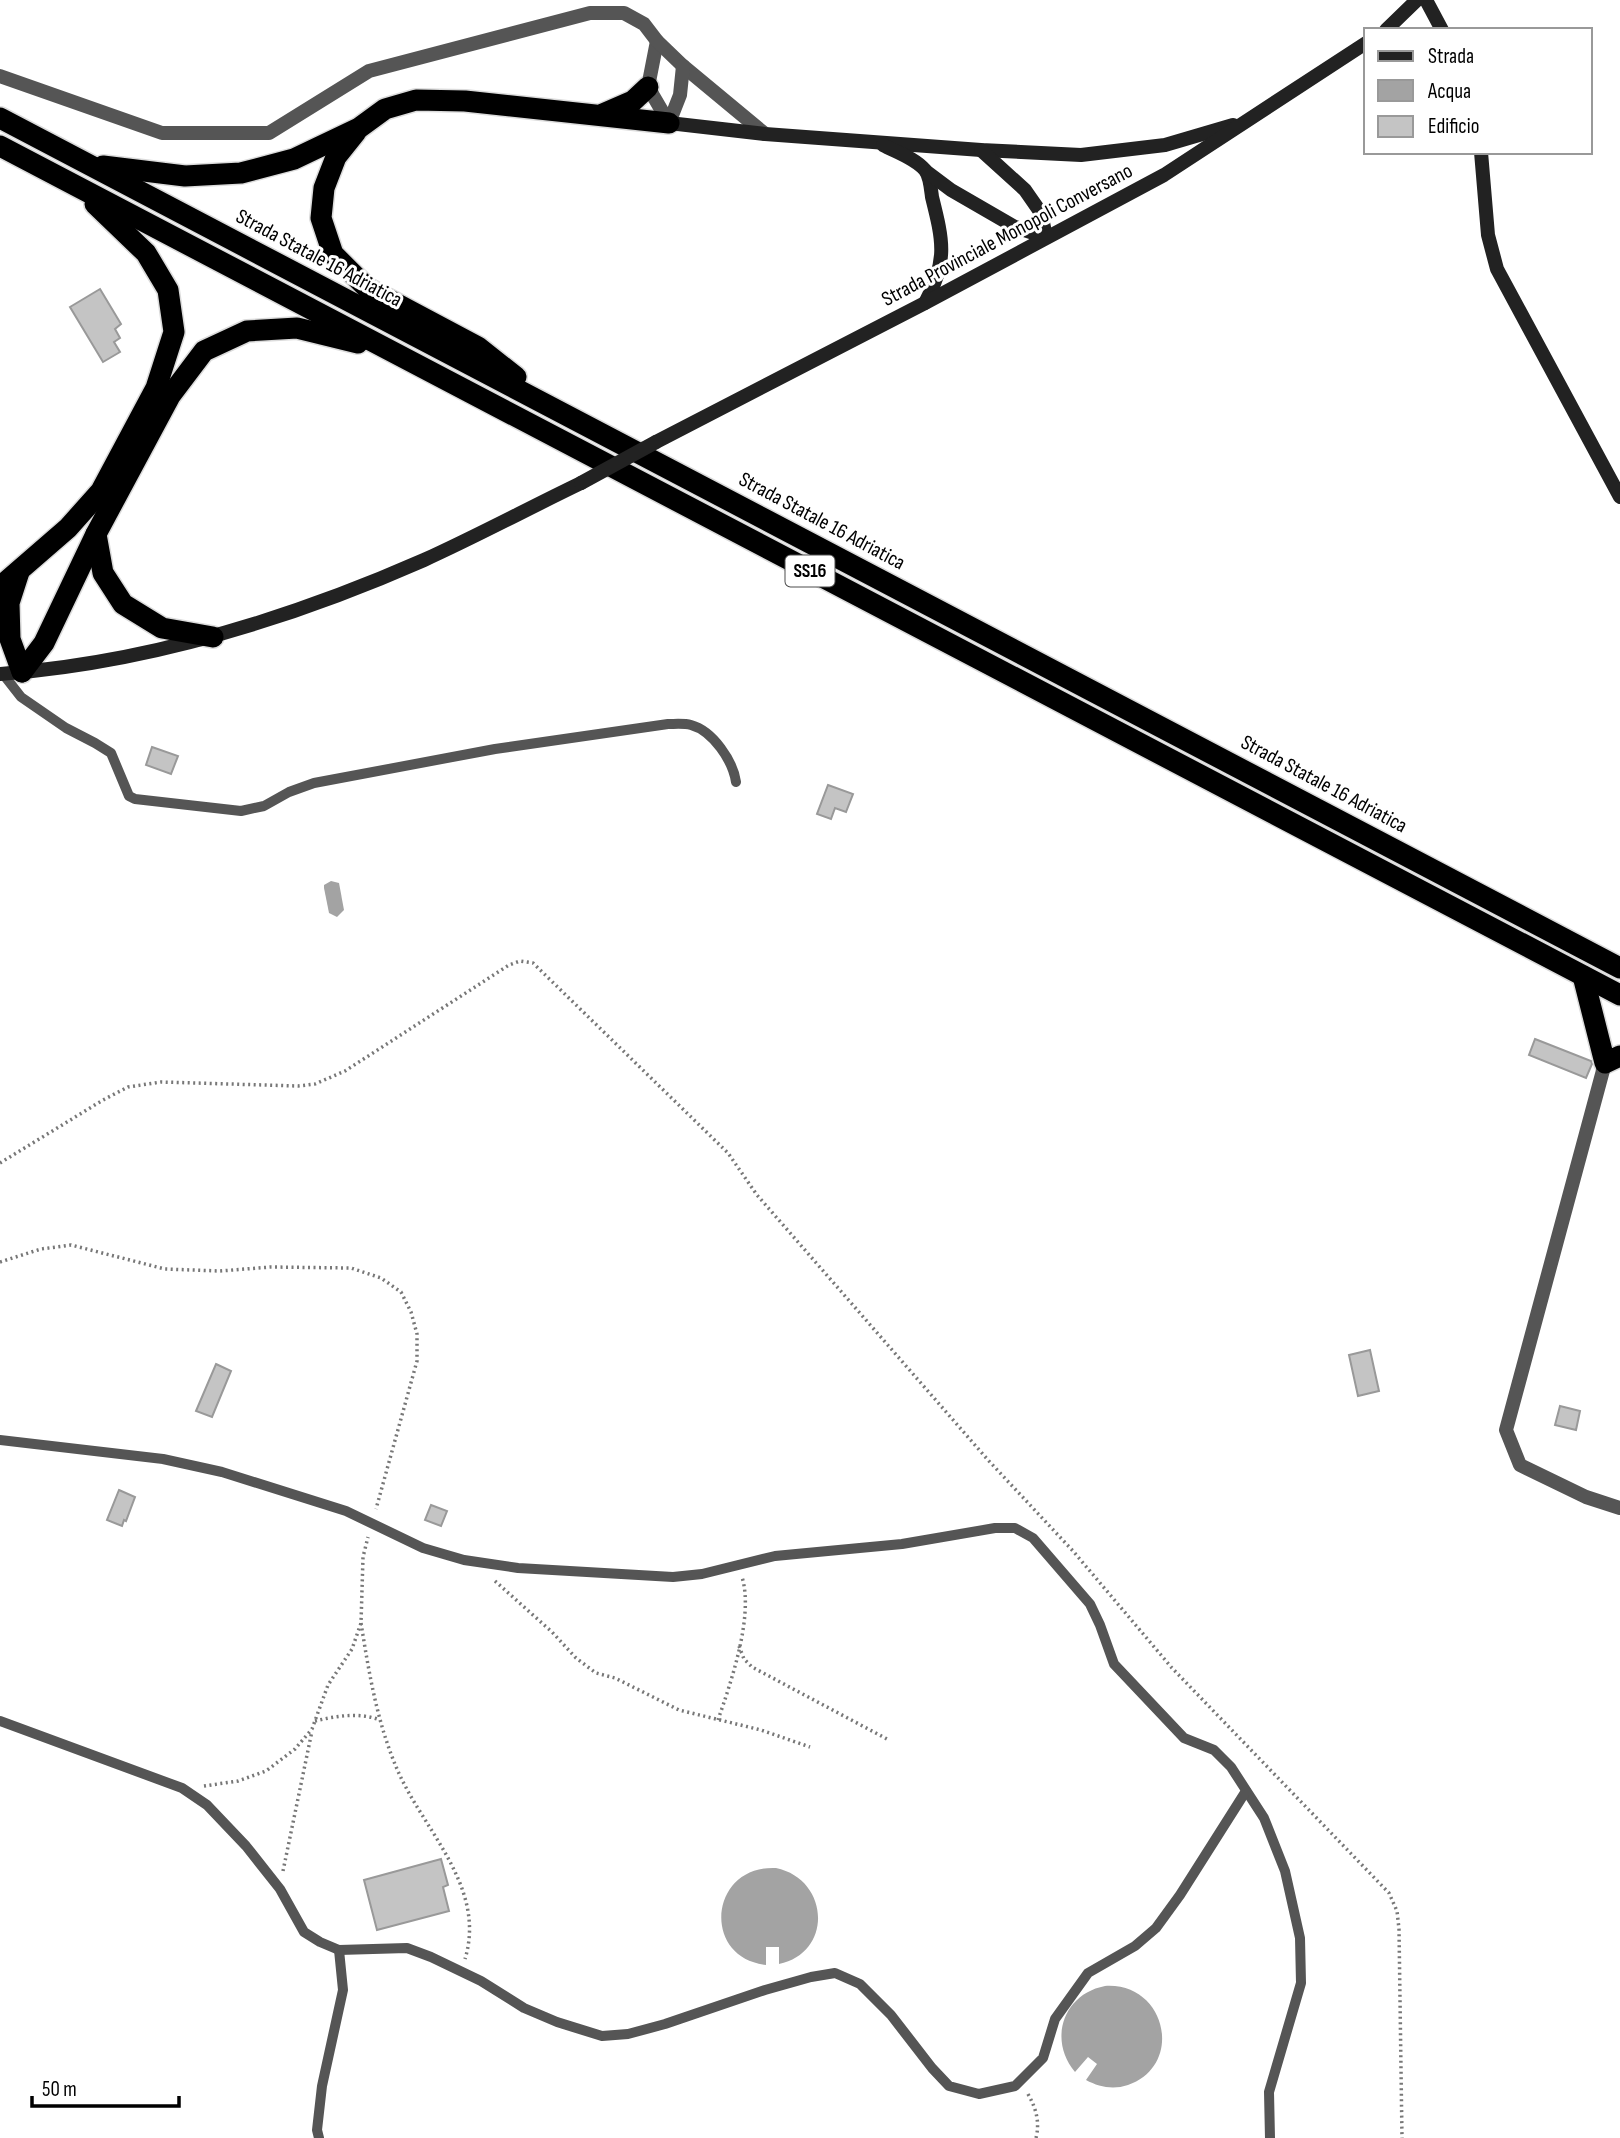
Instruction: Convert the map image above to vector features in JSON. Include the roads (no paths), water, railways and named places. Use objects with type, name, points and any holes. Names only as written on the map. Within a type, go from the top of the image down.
[{"type":"highway","points":[[600,115],[633,101],[649,87]]},
{"type":"highway","points":[[87,164],[185,176],[241,173],[294,159],[359,128],[385,109],[416,100],[465,101],[669,123]]},
{"type":"highway","name":"Strada Statale 16 Adriatica","points":[[0,118],[1620,968]]},
{"type":"highway","points":[[359,128],[336,157],[324,188],[321,218],[333,254],[367,288],[478,347],[553,407]]},
{"type":"highway","name":"SS16","points":[[0,146],[1620,995]]},
{"type":"highway","points":[[0,587],[68,528],[101,491],[156,388],[174,332],[168,290],[146,253],[79,187]]},
{"type":"highway","points":[[9,673],[44,643],[96,534],[170,396],[204,351],[247,331],[297,328],[390,351]]},
{"type":"highway","points":[[96,534],[103,573],[123,604],[162,628],[213,637]]},
{"type":"highway","points":[[9,673],[9,603],[19,572]]},
{"type":"highway","points":[[1583,976],[1612,1059]]},
{"type":"main road","points":[[1388,28],[1417,0]]},
{"type":"main road","points":[[1426,0],[1441,28]]},
{"type":"main road","name":"Strada Provinciale Monopoli Conversano","points":[[9,673],[115,660],[213,637],[320,602],[424,560],[581,483],[1164,175],[1364,44]]},
{"type":"main road","points":[[669,123],[765,134],[1081,155],[1165,145],[1248,121]]},
{"type":"main road","points":[[875,142],[909,158],[951,190],[1015,227],[1046,237],[1041,213],[1025,190],[981,150]]},
{"type":"main road","points":[[1481,154],[1488,235],[1497,269],[1620,497]]},
{"type":"main road","points":[[925,303],[937,282],[941,263],[941,231],[927,172]]},
{"type":"street","points":[[0,76],[162,134],[269,133],[369,71],[590,13],[624,13],[644,24],[683,66],[765,134]]},
{"type":"street","points":[[657,41],[649,87],[669,123]]},
{"type":"street","points":[[669,123],[680,94],[683,66]]},
{"type":"street","points":[[1612,1059],[1506,1430],[1520,1465],[1586,1497],[1620,1508]]},
{"type":"lane","points":[[9,673],[20,697],[66,728],[111,753],[129,796],[135,799],[241,811],[264,806],[289,792],[314,783],[495,749],[668,724],[692,725],[715,740],[734,769],[736,782]]},
{"type":"lane","points":[[0,1440],[174,1462],[222,1472],[334,1507],[423,1548],[464,1560],[517,1568],[673,1577],[702,1574],[775,1556],[902,1544],[995,1528],[1015,1528],[1033,1538],[1090,1604],[1114,1664],[1184,1738],[1214,1750],[1231,1768],[1264,1818],[1285,1871],[1300,1938],[1301,1983],[1269,2092],[1270,2138]]},
{"type":"lane","points":[[0,1721],[182,1787],[207,1805],[246,1846],[282,1892],[304,1931],[339,1950],[407,1948],[481,1981],[524,2008],[602,2036],[628,2034],[665,2024],[765,1990],[835,1973],[860,1984],[891,2015],[949,2086],[979,2094],[1014,2086],[1043,2058],[1055,2019],[1088,1973],[1135,1946],[1156,1928],[1246,1791]]},
{"type":"lane","points":[[319,2138],[317,2130],[322,2086],[344,1990],[339,1950]]},
{"type":"water","points":[[331,881],[339,883],[344,910],[337,917],[329,913],[324,888],[324,885]]},
{"type":"water","points":[[776,1868],[794,1875],[807,1886],[815,1900],[818,1916],[816,1931],[809,1945],[797,1957],[779,1964],[779,1947],[766,1947],[766,1965],[745,1959],[731,1946],[723,1930],[722,1913],[726,1896],[737,1881],[754,1871]]},
{"type":"water","points":[[1105,1986],[1126,1988],[1142,1997],[1154,2010],[1161,2026],[1162,2044],[1157,2061],[1146,2075],[1128,2085],[1117,2087],[1101,2086],[1086,2080],[1097,2064],[1088,2057],[1075,2072],[1062,2046],[1064,2020],[1070,2008],[1079,1998]]}]
